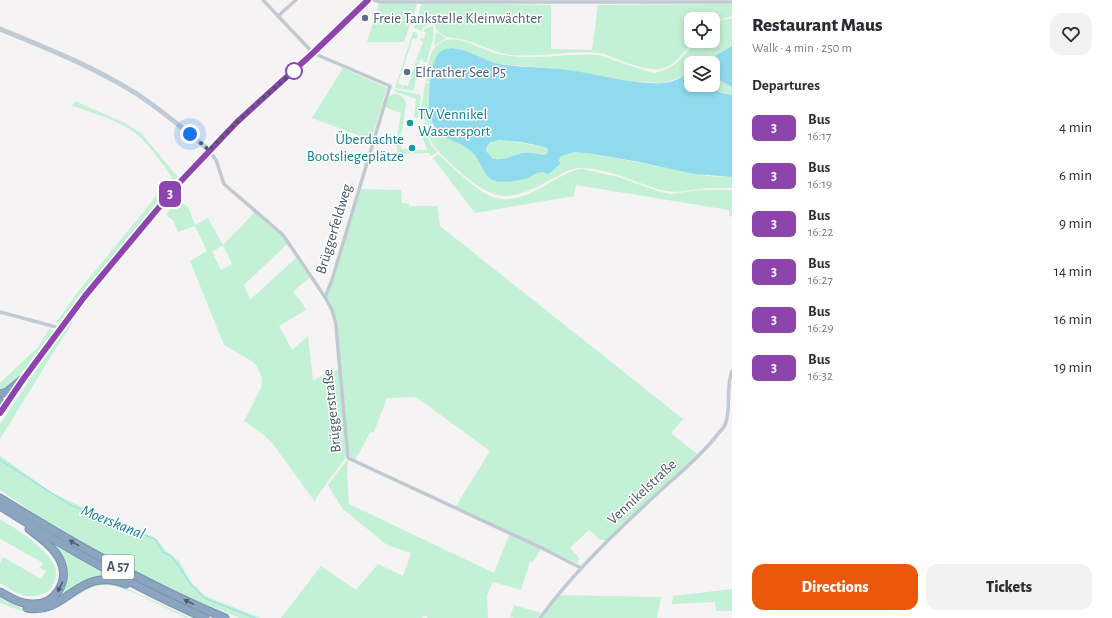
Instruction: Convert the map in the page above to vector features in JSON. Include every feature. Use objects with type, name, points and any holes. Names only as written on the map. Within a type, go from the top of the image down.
[{"type":"highway","points":[[0,394],[7,392],[24,378]]},
{"type":"highway","name":"A 57","points":[[0,498],[98,556],[136,576],[225,618]]},
{"type":"highway","points":[[0,507],[5,514],[31,531],[53,550],[61,562],[64,574],[62,584],[55,595],[48,601],[39,604],[22,602],[0,593]]},
{"type":"highway","name":"A 57","points":[[0,507],[54,540],[152,594],[205,618]]},
{"type":"highway","points":[[0,593],[25,607],[42,608],[54,604],[88,583],[102,579],[121,582],[152,594]]},
{"type":"main road","points":[[1,407],[119,255],[167,197],[209,150],[368,0]]},
{"type":"main road","points":[[0,29],[78,61],[122,85],[160,110],[209,150]]},
{"type":"street","points":[[264,0],[313,53]]},
{"type":"street","points":[[278,16],[296,0]]},
{"type":"street","points":[[374,0],[381,2],[732,2]]},
{"type":"street","name":"Brüggerfeldweg","points":[[313,53],[390,86],[332,280],[325,297]]},
{"type":"street","name":"Brüggerstraße","points":[[209,150],[216,160],[224,184],[283,235],[325,297],[332,310],[336,324],[348,458],[544,549],[581,568]]},
{"type":"street","points":[[0,312],[56,327],[60,330]]},
{"type":"street","name":"Vennikelstraße","points":[[540,618],[560,591],[581,568],[699,455],[724,427],[729,413],[730,380],[732,371]]},
{"type":"green space","points":[[379,3],[417,4],[404,42],[367,42]]},
{"type":"green space","points":[[422,3],[551,5],[551,49],[592,50],[598,5],[732,4],[732,16],[720,20],[720,12],[684,12],[684,48],[688,48],[670,65],[659,69],[630,64],[602,53],[578,52],[522,56],[512,55],[465,40],[447,37],[439,33],[435,25],[427,25],[421,31],[414,27]]},
{"type":"green space","points":[[732,18],[732,47],[729,47],[714,56],[684,56],[684,76],[664,83],[633,82],[569,70],[498,64],[455,48],[434,64],[430,82],[426,81],[428,64],[434,48],[443,41],[450,39],[464,41],[498,54],[510,56],[535,57],[598,55],[653,73],[668,69],[678,62],[690,48],[720,48],[720,21]]},
{"type":"green space","points":[[433,26],[433,40],[427,62],[423,62],[423,59],[419,61],[416,60],[423,42],[420,40],[421,38],[424,39],[426,33],[423,31],[426,28]]},
{"type":"green space","points":[[413,32],[416,32],[418,36],[417,39],[413,38],[398,83],[402,85],[401,89],[395,88]]},
{"type":"green space","points":[[436,32],[446,38],[434,46]]},
{"type":"green space","points":[[416,61],[419,62],[414,89],[412,91],[402,89],[403,85],[408,86]]},
{"type":"green space","points":[[343,68],[387,88],[371,140],[312,118]]},
{"type":"green space","points":[[720,81],[732,87],[732,95],[721,92]]},
{"type":"green space","points":[[425,83],[430,83],[429,104],[433,124],[429,125],[425,124],[423,113],[421,112]]},
{"type":"green space","points":[[394,89],[421,95],[418,118],[414,117],[416,99],[396,92]]},
{"type":"green space","points":[[396,94],[403,98],[406,105],[401,132],[401,149],[427,150],[421,132],[418,131],[418,128],[424,129],[431,145],[437,152],[431,156],[429,153],[398,154],[397,139],[401,113],[385,107],[388,98],[391,95]]},
{"type":"green space","points":[[75,101],[125,123],[141,133],[178,177],[59,324],[56,323],[77,293],[172,177],[139,136],[116,122],[72,106]]},
{"type":"green space","points":[[434,127],[443,136],[473,153],[485,172],[526,179],[539,171],[544,172],[559,160],[561,156],[575,152],[705,175],[707,177],[732,177],[732,188],[708,188],[675,192],[661,190],[600,170],[579,168],[573,169],[539,186],[515,195],[505,196],[495,194],[484,190],[459,171],[444,157],[435,147],[428,135],[426,129]]},
{"type":"green space","points":[[494,140],[545,147],[548,149],[548,152],[545,155],[522,153],[505,158],[493,159],[486,151],[487,146]]},
{"type":"green space","points":[[438,154],[475,186],[490,196],[499,199],[509,199],[528,194],[569,172],[582,169],[618,177],[660,192],[671,194],[700,190],[732,190],[732,217],[729,216],[729,210],[576,185],[574,196],[475,213],[433,158]]},
{"type":"green space","points":[[361,189],[401,190],[402,203],[409,204],[409,206],[437,206],[440,226],[683,419],[671,433],[697,454],[606,540],[600,540],[589,530],[570,548],[580,559],[577,563],[456,506],[490,451],[416,397],[387,398],[374,432],[370,433],[355,460],[351,457],[348,450],[337,324],[327,297]]},
{"type":"green space","points":[[178,199],[188,207],[195,225],[208,218],[223,245],[255,212],[285,239],[287,244],[244,285],[250,300],[296,258],[310,277],[293,292],[306,310],[279,326],[292,350],[308,336],[313,380],[339,369],[346,455],[344,460],[316,498],[315,502],[273,444],[263,434],[244,421],[261,388],[262,379],[259,371],[256,365],[250,360],[224,345],[190,261],[207,251],[195,226],[178,232],[173,220],[166,215]],"holes":[[[223,245],[232,264],[221,270],[212,252]]]},
{"type":"green space","points":[[71,321],[73,322],[0,439],[0,424],[63,330]]},
{"type":"green space","points":[[49,329],[54,330],[30,364],[16,379],[0,391],[0,383],[38,347]]},
{"type":"green space","points":[[0,456],[53,493],[92,512],[157,539],[166,551],[179,561],[190,581],[205,596],[261,618],[240,618],[192,599],[130,569],[39,517],[0,490]]},
{"type":"green space","points":[[346,461],[348,461],[347,475],[349,504],[494,573],[509,535],[541,549],[533,562],[530,561],[521,590],[493,582],[487,595],[488,618],[428,618],[424,615],[422,618],[281,618],[321,566],[356,590],[378,564],[403,576],[411,553],[387,545],[342,508],[328,485]]},
{"type":"green space","points":[[0,519],[31,540],[51,559],[55,567],[56,576],[53,585],[47,592],[36,596],[25,596],[0,583],[0,563],[3,557],[41,579],[46,571],[40,568],[43,563],[0,539]]},
{"type":"green space","points":[[44,538],[114,578],[105,578],[54,603],[53,599],[65,571]]},
{"type":"green space","points":[[105,582],[122,586],[190,618],[186,618],[157,603],[122,588],[104,585],[90,588],[57,608],[40,613],[23,611],[0,603],[0,598],[25,610],[40,612],[89,586]]},
{"type":"green space","points":[[732,589],[732,611],[716,611],[715,602],[672,604],[673,596]]},
{"type":"green space","points":[[559,595],[661,597],[657,618],[541,618]]},
{"type":"green space","points":[[514,605],[541,613],[537,618],[510,617]]},
{"type":"water","points":[[730,47],[732,47],[732,87],[720,81],[720,56],[714,56]]},
{"type":"water","points":[[453,48],[466,51],[499,64],[568,70],[639,82],[671,82],[684,76],[684,92],[720,92],[732,95],[732,177],[695,174],[639,162],[575,152],[561,156],[559,160],[560,164],[550,173],[546,174],[544,172],[539,172],[525,179],[514,181],[495,181],[488,176],[473,153],[437,131],[433,124],[429,109],[429,92],[433,65],[439,53],[446,49]],"holes":[[[499,140],[521,142],[548,149],[548,152],[545,155],[522,153],[498,159],[493,159],[486,151],[487,146],[491,142]]]},
{"type":"waterway","name":"Moerskanal","points":[[0,460],[70,505],[155,539],[163,552],[171,556],[190,583],[204,598],[255,618]]},
{"type":"bus line","name":"3","points":[[0,413],[85,296],[181,181],[237,122],[313,53],[368,0]]},
{"type":"place","name":"Freie Tankstelle Kleinwächter","points":[[365,18]]},
{"type":"place","name":"Elfrather See P5","points":[[407,72]]},
{"type":"place","name":"TV Vennikel Wassersport","points":[[410,123]]},
{"type":"place","name":"Überdachte Bootsliegeplätze","points":[[412,148]]},
{"type":"route","points":[[190,134],[209,150],[255,105],[294,71]]}]
